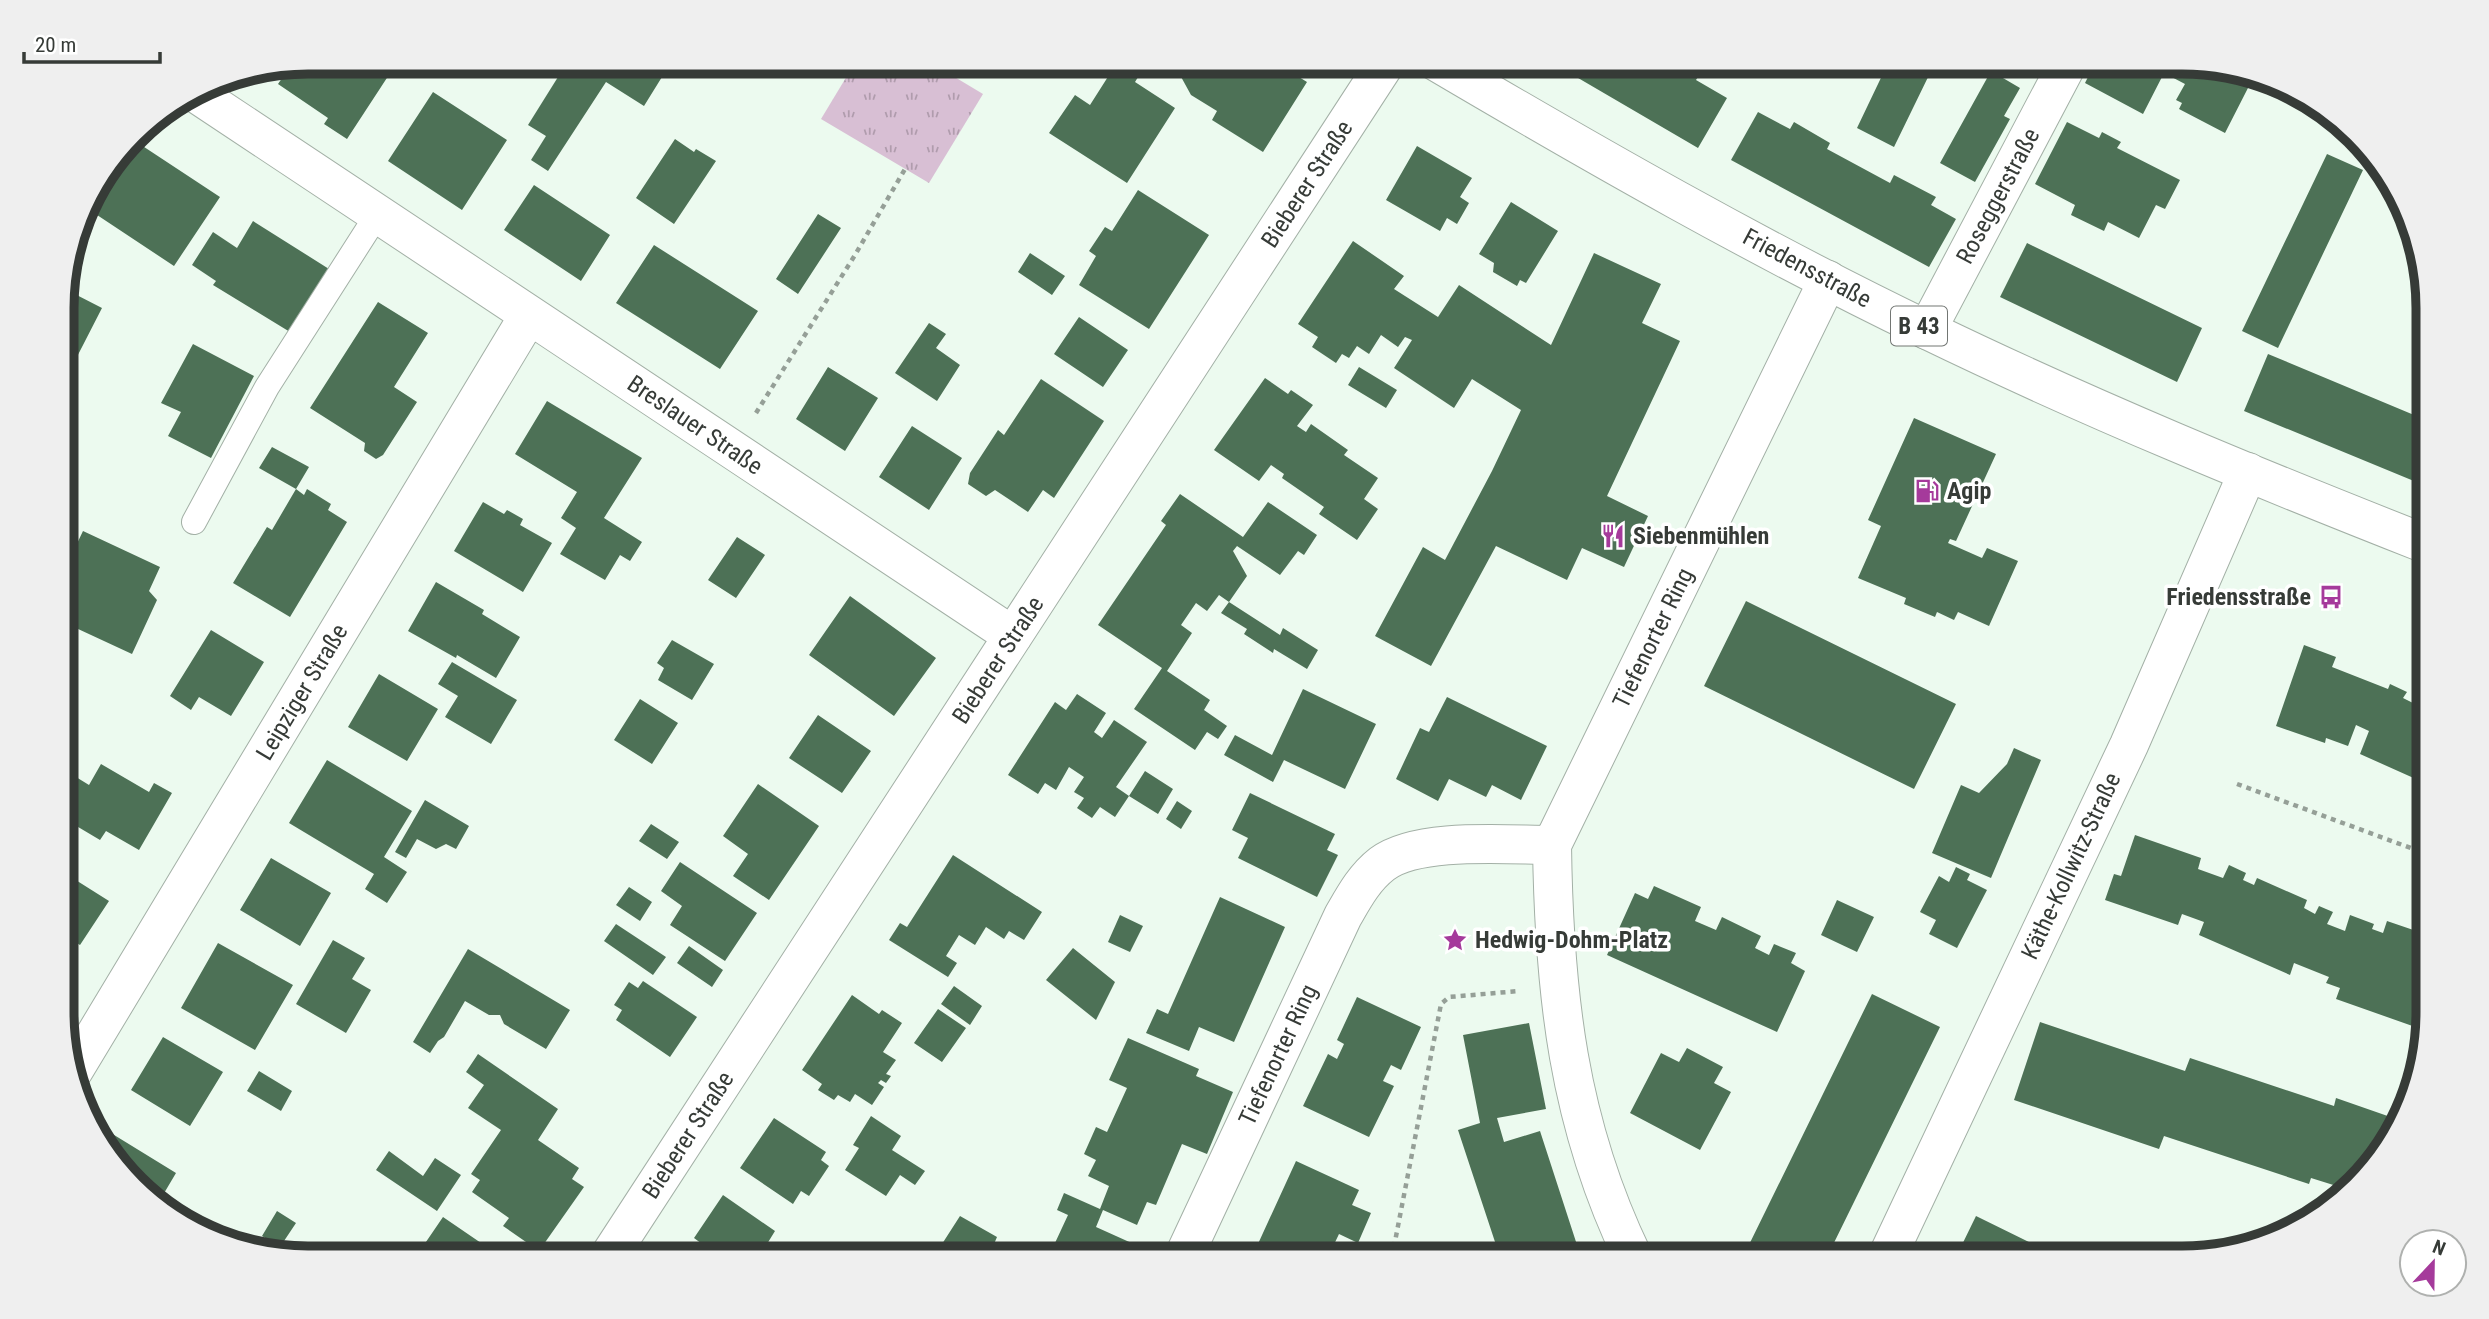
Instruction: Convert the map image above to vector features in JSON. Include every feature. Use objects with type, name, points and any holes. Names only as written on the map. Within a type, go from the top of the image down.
[{"type":"street","name":"Bieberer Straße","points":[[616,1246],[1379,74]]},
{"type":"street","name":"Friedensstraße","points":[[1457,74],[1565,138],[1828,280],[1927,330],[2099,409],[2416,540]]},
{"type":"street","name":"Roseggerstraße","points":[[1927,330],[2062,74]]},
{"type":"street","name":"Breslauer Straße","points":[[204,98],[1013,636]]},
{"type":"street","name":"Tiefenorter Ring","points":[[1627,1245],[1591,1155],[1568,1059],[1558,987],[1552,845],[1828,280]]},
{"type":"street","name":"Leipziger Straße","points":[[79,1061],[529,315]]},
{"type":"street","name":"Käthe-Kollwitz-Straße","points":[[1893,1245],[2129,745],[2248,472]]},
{"type":"street","name":"Tiefenorter Ring","points":[[1189,1246],[1343,916],[1361,886],[1382,864],[1416,849],[1552,845]]},
{"type":"lane","points":[[194,522],[267,387],[377,215]]},
{"type":"path","points":[[732,450],[855,255],[905,169]]},
{"type":"path","points":[[2237,785],[2416,850]]},
{"type":"path","points":[[1394,1245],[1441,1004],[1450,997],[1558,987]]},
{"type":"green space","points":[[848,74],[950,74],[983,94],[929,183],[821,119]]},
{"type":"building","points":[[390,74],[347,139],[324,124],[328,118],[278,84],[284,76]]},
{"type":"building","points":[[560,74],[664,74],[644,106],[606,82],[548,171],[531,160],[546,136],[528,125]]},
{"type":"building","points":[[1110,74],[1140,74],[1135,82],[1175,108],[1127,183],[1049,133],[1075,95],[1090,105]]},
{"type":"building","points":[[1179,74],[1294,74],[1307,82],[1263,152],[1212,120],[1217,111],[1191,95]]},
{"type":"building","points":[[1571,74],[1700,74],[1696,80],[1727,98],[1698,148]]},
{"type":"building","points":[[1883,74],[1930,74],[1894,147],[1857,128]]},
{"type":"building","points":[[1989,74],[1996,74],[2020,88],[2004,116],[2010,119],[1975,182],[1940,163]]},
{"type":"building","points":[[2090,74],[2163,74],[2143,114],[2085,83]]},
{"type":"building","points":[[2166,74],[2227,78],[2249,86],[2225,133],[2179,109],[2182,103],[2176,100],[2185,84]]},
{"type":"building","points":[[433,92],[507,140],[462,210],[388,161]]},
{"type":"building","points":[[1758,112],[1790,129],[1794,122],[1830,143],[1827,149],[1890,183],[1894,175],[1936,197],[1931,205],[1956,219],[1929,267],[1731,160]]},
{"type":"building","points":[[2067,122],[2099,138],[2102,132],[2121,142],[2117,148],[2180,180],[2165,209],[2156,205],[2139,238],[2108,222],[2104,231],[2071,215],[2075,205],[2035,184]]},
{"type":"building","points":[[675,139],[694,152],[696,149],[716,161],[674,224],[636,198]]},
{"type":"building","points":[[140,145],[220,197],[174,266],[94,213],[122,165]]},
{"type":"building","points":[[1417,146],[1472,178],[1460,197],[1469,203],[1457,224],[1447,218],[1440,231],[1386,200]]},
{"type":"building","points":[[2327,154],[2363,170],[2278,348],[2242,331]]},
{"type":"building","points":[[534,185],[610,235],[581,281],[504,230]]},
{"type":"building","points":[[1138,190],[1209,235],[1149,329],[1079,285],[1096,256],[1089,251],[1105,227],[1112,231]]},
{"type":"building","points":[[1511,202],[1558,231],[1526,283],[1520,280],[1517,286],[1493,272],[1494,263],[1479,254]]},
{"type":"building","points":[[818,214],[841,228],[798,294],[776,279]]},
{"type":"building","points":[[253,221],[329,269],[290,332],[213,285],[216,281],[192,265],[213,232],[237,248]]},
{"type":"building","points":[[1353,241],[1404,276],[1394,289],[1438,317],[1459,285],[1551,345],[1594,253],[1661,284],[1642,323],[1680,341],[1607,496],[1648,516],[1624,567],[1582,548],[1567,580],[1496,546],[1431,666],[1375,636],[1423,547],[1445,560],[1521,410],[1472,379],[1454,408],[1394,368],[1412,340],[1405,337],[1398,347],[1381,335],[1369,354],[1357,346],[1349,358],[1342,354],[1336,363],[1312,347],[1318,337],[1298,324]]},
{"type":"building","points":[[2027,243],[2202,328],[2177,382],[2000,297]]},
{"type":"building","points":[[654,245],[758,311],[720,369],[616,303]]},
{"type":"building","points":[[1030,253],[1065,276],[1052,295],[1018,272]]},
{"type":"building","points":[[74,294],[102,308],[74,363]]},
{"type":"building","points":[[378,302],[428,333],[394,387],[417,402],[383,455],[376,459],[364,451],[365,443],[310,408]]},
{"type":"building","points":[[1079,317],[1128,350],[1103,387],[1054,354]]},
{"type":"building","points":[[929,323],[946,334],[936,348],[960,365],[937,401],[895,373]]},
{"type":"building","points":[[193,344],[254,376],[211,458],[168,436],[181,412],[161,403]]},
{"type":"building","points":[[2268,354],[2416,416],[2416,482],[2244,411]]},
{"type":"building","points":[[828,367],[878,398],[845,451],[796,419]]},
{"type":"building","points":[[1359,367],[1397,390],[1386,408],[1348,385]]},
{"type":"building","points":[[1265,378],[1288,394],[1291,390],[1313,405],[1297,426],[1306,432],[1311,424],[1348,450],[1344,455],[1378,478],[1364,499],[1378,509],[1357,540],[1319,514],[1324,507],[1282,478],[1284,474],[1271,465],[1259,481],[1214,450]]},
{"type":"building","points":[[1041,379],[1104,421],[1054,498],[1043,490],[1028,512],[995,490],[986,496],[968,484],[970,473],[998,430],[1004,435]]},
{"type":"building","points":[[547,401],[642,458],[604,518],[642,542],[630,561],[620,555],[605,580],[560,554],[576,528],[561,518],[577,492],[515,454]]},
{"type":"building","points":[[1914,418],[1996,454],[1956,541],[1950,539],[1948,543],[1982,558],[1987,548],[2018,561],[1989,626],[1958,612],[1954,620],[1937,612],[1935,617],[1904,604],[1906,598],[1858,578],[1881,526],[1868,520]]},
{"type":"building","points":[[912,426],[962,458],[929,510],[879,477]]},
{"type":"building","points":[[272,447],[309,467],[296,489],[259,468]]},
{"type":"building","points":[[296,489],[304,495],[307,489],[331,504],[328,510],[347,522],[290,617],[233,583],[267,527],[272,530]]},
{"type":"building","points":[[1180,494],[1243,537],[1268,502],[1317,535],[1304,555],[1298,551],[1280,575],[1237,546],[1233,551],[1247,576],[1229,602],[1219,595],[1207,611],[1196,603],[1181,625],[1192,633],[1167,671],[1210,700],[1204,710],[1227,726],[1218,739],[1207,732],[1195,750],[1134,709],[1162,668],[1098,625],[1166,525],[1161,521]]},
{"type":"building","points":[[483,502],[504,514],[507,510],[523,519],[520,525],[552,543],[523,592],[454,551]]},
{"type":"building","points":[[83,531],[160,567],[149,591],[157,600],[132,654],[74,627],[74,550]]},
{"type":"building","points":[[737,537],[765,555],[736,598],[708,580]]},
{"type":"building","points":[[436,582],[484,610],[482,614],[520,637],[496,678],[408,631]]},
{"type":"building","points":[[850,596],[936,658],[894,716],[809,655]]},
{"type":"building","points":[[1746,601],[1956,704],[1914,789],[1704,686]]},
{"type":"building","points":[[1229,602],[1280,635],[1283,628],[1318,650],[1307,669],[1274,649],[1273,653],[1244,634],[1247,629],[1221,613]]},
{"type":"building","points":[[211,630],[264,662],[231,716],[199,697],[191,710],[170,696]]},
{"type":"building","points":[[672,640],[714,664],[692,700],[658,680],[664,668],[657,663]]},
{"type":"building","points":[[2304,645],[2336,657],[2332,667],[2388,689],[2390,684],[2407,692],[2403,698],[2415,704],[2416,701],[2416,779],[2360,754],[2369,731],[2356,725],[2348,746],[2326,738],[2325,743],[2276,726]]},
{"type":"building","points":[[452,662],[517,700],[491,744],[445,717],[458,696],[438,684]]},
{"type":"building","points":[[379,674],[438,709],[407,761],[348,727]]},
{"type":"building","points":[[1303,689],[1376,724],[1345,789],[1284,760],[1273,782],[1224,755],[1235,735],[1272,755]]},
{"type":"building","points":[[1077,694],[1106,713],[1094,732],[1102,738],[1114,720],[1147,742],[1116,787],[1129,796],[1115,817],[1100,807],[1092,818],[1077,808],[1084,798],[1074,792],[1084,777],[1069,767],[1056,790],[1045,783],[1038,794],[1008,775],[1055,702],[1066,710]]},
{"type":"building","points":[[1447,697],[1547,746],[1521,800],[1492,785],[1486,797],[1449,779],[1438,801],[1396,779],[1420,728],[1429,732]]},
{"type":"building","points":[[640,699],[678,723],[652,764],[614,740]]},
{"type":"building","points":[[818,715],[871,751],[842,793],[789,758]]},
{"type":"building","points":[[2014,748],[2041,760],[1991,878],[1932,853],[1961,785],[1979,793],[2007,764]]},
{"type":"building","points":[[327,760],[412,811],[384,857],[407,872],[387,903],[365,889],[374,874],[289,823]]},
{"type":"building","points":[[101,764],[149,792],[154,783],[172,793],[139,850],[106,831],[100,840],[74,825],[74,780],[76,777],[89,785]]},
{"type":"building","points":[[1145,771],[1173,789],[1158,814],[1129,796]]},
{"type":"building","points":[[758,784],[819,826],[769,900],[733,876],[748,854],[723,836]]},
{"type":"building","points":[[1250,793],[1335,834],[1327,850],[1338,855],[1317,897],[1238,858],[1248,838],[1232,830]]},
{"type":"building","points":[[425,800],[469,826],[456,849],[446,844],[436,849],[417,839],[406,858],[395,852]]},
{"type":"building","points":[[1177,801],[1192,811],[1181,829],[1166,819]]},
{"type":"building","points":[[651,824],[679,842],[667,859],[639,841]]},
{"type":"building","points":[[2135,835],[2201,858],[2198,869],[2223,878],[2229,865],[2246,873],[2243,880],[2254,885],[2257,878],[2307,900],[2304,908],[2315,914],[2319,906],[2333,912],[2327,924],[2345,931],[2350,915],[2374,924],[2372,929],[2383,933],[2387,921],[2416,931],[2414,1027],[2336,999],[2340,988],[2326,983],[2329,977],[2294,963],[2290,975],[2199,935],[2204,922],[2182,914],[2178,925],[2105,900],[2114,874],[2121,876]]},
{"type":"building","points":[[953,855],[1042,912],[1024,940],[1009,931],[1004,939],[986,927],[975,945],[959,935],[946,956],[957,963],[948,977],[889,940],[900,923],[907,927]]},
{"type":"building","points":[[271,858],[331,893],[300,946],[240,910]]},
{"type":"building","points":[[680,862],[757,913],[725,961],[670,925],[682,906],[661,891]]},
{"type":"building","points":[[1956,867],[1970,874],[1967,880],[1987,890],[1957,948],[1929,934],[1936,920],[1920,912],[1939,876],[1949,882]]},
{"type":"building","points":[[74,879],[109,901],[80,945],[74,941]]},
{"type":"building","points":[[1654,886],[1701,907],[1695,921],[1716,930],[1722,917],[1761,936],[1755,948],[1769,955],[1774,944],[1796,953],[1791,963],[1805,971],[1777,1032],[1607,955],[1635,893],[1648,899]]},
{"type":"building","points":[[629,887],[652,902],[640,921],[616,905]]},
{"type":"building","points":[[1220,897],[1285,927],[1234,1042],[1199,1027],[1189,1051],[1146,1033],[1157,1009],[1168,1014]]},
{"type":"building","points":[[1837,900],[1874,917],[1857,952],[1821,935]]},
{"type":"building","points":[[1120,915],[1143,926],[1130,952],[1108,942]]},
{"type":"building","points":[[616,924],[666,957],[653,975],[604,941]]},
{"type":"building","points":[[333,940],[365,958],[352,979],[371,990],[346,1033],[296,1004]]},
{"type":"building","points":[[218,943],[293,985],[255,1050],[181,1008]]},
{"type":"building","points":[[689,946],[723,970],[712,987],[677,963]]},
{"type":"building","points":[[1073,948],[1115,982],[1096,1020],[1046,980]]},
{"type":"building","points":[[468,949],[570,1010],[546,1049],[504,1024],[500,1015],[489,1015],[465,1001],[444,1037],[430,1053],[413,1042]]},
{"type":"building","points":[[643,981],[697,1017],[670,1057],[616,1020],[622,1010],[614,1005],[629,982],[638,988]]},
{"type":"building","points":[[954,986],[982,1006],[970,1025],[941,1004]]},
{"type":"building","points":[[1872,994],[1940,1027],[1833,1245],[1749,1245]]},
{"type":"building","points":[[852,995],[879,1014],[882,1010],[902,1023],[883,1052],[896,1060],[886,1074],[891,1076],[886,1083],[881,1080],[878,1083],[884,1087],[872,1105],[855,1094],[850,1102],[838,1095],[834,1100],[818,1090],[822,1084],[802,1070]]},
{"type":"building","points":[[1357,997],[1421,1027],[1401,1070],[1391,1065],[1383,1081],[1394,1086],[1369,1137],[1303,1106],[1328,1054],[1337,1059],[1344,1044],[1337,1040]]},
{"type":"building","points":[[938,1009],[966,1028],[942,1062],[914,1043]]},
{"type":"building","points":[[2040,1022],[2185,1071],[2190,1058],[2334,1106],[2336,1098],[2390,1117],[2357,1166],[2337,1186],[2311,1178],[2309,1184],[2164,1136],[2159,1149],[2014,1100]]},
{"type":"building","points":[[1529,1023],[1546,1109],[1497,1118],[1504,1142],[1540,1131],[1577,1245],[1496,1245],[1458,1130],[1480,1123],[1463,1035]]},
{"type":"building","points":[[163,1037],[223,1072],[190,1126],[131,1090]]},
{"type":"building","points":[[1128,1038],[1199,1069],[1196,1076],[1233,1092],[1207,1154],[1182,1144],[1156,1205],[1147,1202],[1137,1225],[1103,1210],[1096,1227],[1136,1246],[1054,1246],[1068,1215],[1057,1210],[1064,1193],[1100,1209],[1109,1186],[1088,1176],[1096,1160],[1084,1154],[1096,1127],[1107,1132],[1127,1088],[1109,1080]]},
{"type":"building","points":[[1687,1048],[1723,1067],[1714,1083],[1731,1092],[1700,1150],[1630,1113],[1661,1053],[1679,1062]]},
{"type":"building","points":[[478,1054],[558,1109],[538,1140],[579,1168],[572,1179],[584,1187],[543,1246],[532,1246],[503,1226],[509,1218],[472,1192],[480,1180],[471,1174],[501,1130],[468,1108],[484,1085],[466,1072]]},
{"type":"building","points":[[259,1071],[292,1091],[281,1111],[247,1091]]},
{"type":"building","points":[[871,1116],[901,1136],[892,1150],[925,1171],[915,1185],[900,1175],[886,1196],[845,1170],[859,1148],[853,1145]]},
{"type":"building","points":[[774,1118],[826,1152],[821,1160],[829,1166],[809,1196],[801,1191],[793,1204],[740,1168]]},
{"type":"building","points":[[107,1130],[176,1173],[163,1195],[122,1154]]},
{"type":"building","points":[[389,1151],[423,1176],[435,1158],[461,1175],[437,1211],[376,1170]]},
{"type":"building","points":[[1296,1161],[1359,1190],[1352,1205],[1371,1213],[1358,1243],[1339,1234],[1334,1245],[1257,1245]]},
{"type":"building","points":[[723,1195],[775,1231],[767,1244],[770,1246],[705,1246],[694,1238]]},
{"type":"building","points":[[277,1211],[296,1223],[282,1244],[272,1242],[262,1236]]},
{"type":"building","points":[[960,1216],[997,1237],[993,1246],[941,1246]]},
{"type":"building","points":[[1976,1216],[2035,1245],[1962,1245]]},
{"type":"building","points":[[443,1217],[485,1246],[423,1246]]},
{"type":"place","name":"Agip","points":[[1927,491]]},
{"type":"place","name":"Siebenmühlen","points":[[1613,536]]},
{"type":"place","name":"Friedensstraße","points":[[2331,597]]},
{"type":"place","name":"Hedwig-Dohm-Platz","points":[[1455,940]]}]
